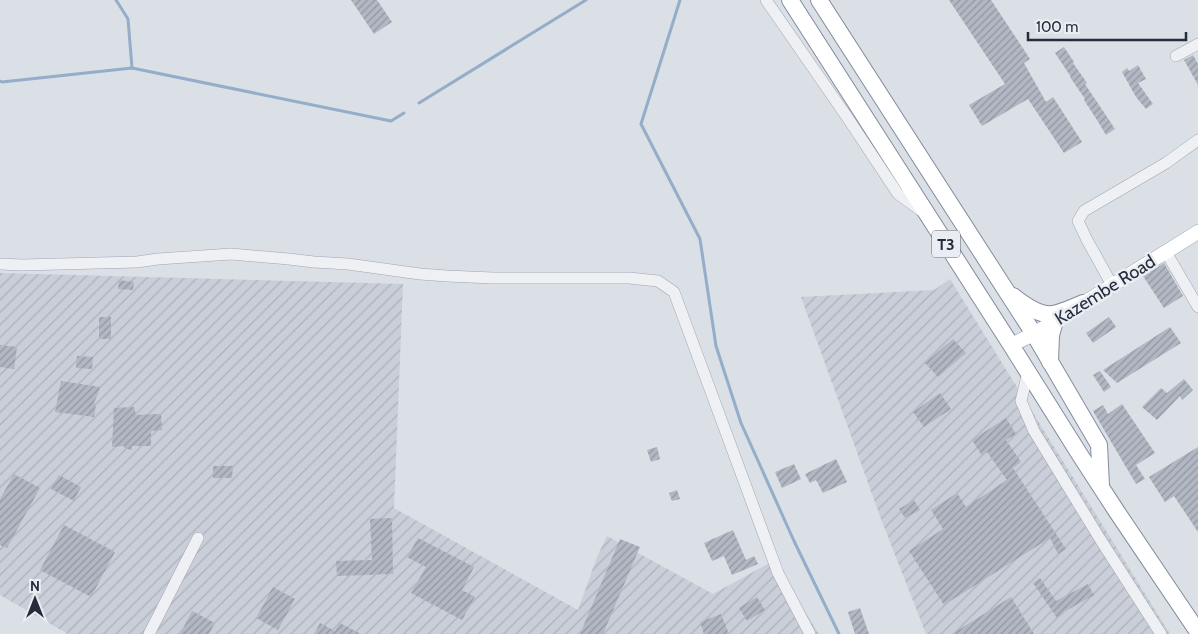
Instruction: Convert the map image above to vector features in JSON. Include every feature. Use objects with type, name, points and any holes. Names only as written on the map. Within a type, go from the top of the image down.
[{"type":"highway","name":"T3","points":[[790,0],[1101,489],[1198,632]]},
{"type":"highway","name":"T3","points":[[819,0],[1034,334],[1099,446],[1101,489]]},
{"type":"highway","points":[[1005,290],[1026,306],[1051,314],[1083,303]]},
{"type":"highway","points":[[1050,362],[1051,335],[1055,321]]},
{"type":"main road","name":"Kazembe Road","points":[[1011,346],[1034,334],[1198,232]]},
{"type":"street","points":[[766,0],[898,194],[929,216]]},
{"type":"street","points":[[1176,56],[1198,44]]},
{"type":"street","points":[[1112,286],[1078,221],[1084,211],[1166,163],[1198,140]]},
{"type":"street","points":[[1166,252],[1198,307]]},
{"type":"street","points":[[0,264],[137,262],[231,254],[348,264],[447,276],[629,278],[658,281],[674,292],[778,573],[810,634]]},
{"type":"street","points":[[1028,372],[1021,401],[1034,431],[1161,634]]},
{"type":"street","points":[[149,634],[198,538]]},
{"type":"shaded area","points":[[0,273],[403,284],[394,508],[578,610],[597,557],[607,536],[713,594],[773,561],[819,634],[68,634],[0,595]]},
{"type":"shaded area","points":[[950,279],[1170,634],[926,634],[881,519],[801,297],[934,290]]},
{"type":"building","points":[[351,0],[377,0],[392,22],[374,34]]},
{"type":"building","points":[[949,0],[991,0],[1030,59],[1024,63],[1046,102],[1053,97],[1082,142],[1064,153],[1028,99],[982,126],[969,105],[1005,84]]},
{"type":"building","points":[[1064,47],[1087,83],[1085,84],[1115,129],[1106,135],[1055,53]]},
{"type":"building","points":[[1193,55],[1198,64],[1198,85],[1184,60]]},
{"type":"building","points":[[1138,65],[1146,79],[1138,83],[1153,104],[1146,109],[1136,97],[1122,72],[1127,68],[1129,71]]},
{"type":"building","points":[[1164,263],[1183,296],[1164,308],[1143,276]]},
{"type":"building","points":[[119,280],[134,282],[133,290],[118,289]]},
{"type":"building","points":[[99,317],[111,317],[111,339],[99,339]]},
{"type":"building","points":[[1109,317],[1116,327],[1093,343],[1086,333]]},
{"type":"building","points":[[1170,327],[1181,343],[1117,383],[1103,370]]},
{"type":"building","points":[[953,339],[966,353],[938,377],[925,363]]},
{"type":"building","points":[[0,345],[17,347],[14,369],[0,367]]},
{"type":"building","points":[[77,356],[93,357],[92,369],[76,368]]},
{"type":"building","points":[[1100,371],[1111,387],[1104,392],[1093,375]]},
{"type":"building","points":[[1184,379],[1193,390],[1182,400],[1180,396],[1157,420],[1142,407],[1161,388],[1167,393]]},
{"type":"building","points":[[61,381],[100,387],[94,403],[96,404],[94,417],[55,412]]},
{"type":"building","points":[[940,393],[951,409],[924,427],[913,412]]},
{"type":"building","points":[[1122,404],[1155,453],[1136,465],[1145,479],[1136,484],[1093,411],[1103,405],[1108,414]]},
{"type":"building","points":[[134,407],[136,415],[161,414],[162,430],[151,431],[151,446],[132,446],[132,450],[124,448],[124,446],[112,447],[114,408]]},
{"type":"building","points":[[1006,418],[1016,434],[1006,440],[1021,462],[1013,468],[1066,549],[1058,554],[1050,538],[944,605],[909,551],[943,529],[931,510],[957,493],[966,507],[1007,480],[987,452],[982,456],[972,440]]},
{"type":"building","points":[[657,447],[660,459],[651,462],[647,450]]},
{"type":"building","points":[[1198,447],[1198,532],[1174,496],[1165,502],[1149,477]]},
{"type":"building","points":[[836,459],[847,482],[823,493],[816,480],[810,483],[805,474]]},
{"type":"building","points":[[794,464],[801,479],[782,488],[775,472]]},
{"type":"building","points":[[213,466],[233,466],[232,478],[213,478]]},
{"type":"building","points":[[14,474],[40,488],[7,548],[0,545],[0,499]]},
{"type":"building","points":[[59,475],[81,487],[74,501],[51,489]]},
{"type":"building","points":[[677,490],[680,499],[672,501],[669,493]]},
{"type":"building","points":[[914,500],[920,510],[905,518],[899,509]]},
{"type":"building","points":[[392,518],[393,574],[337,576],[336,561],[372,560],[370,519]]},
{"type":"building","points":[[64,525],[115,552],[91,597],[40,570]]},
{"type":"building","points":[[733,530],[746,560],[754,556],[758,564],[732,575],[724,556],[712,561],[704,543]]},
{"type":"building","points":[[418,538],[474,567],[462,590],[475,597],[462,620],[411,593],[426,567],[407,557]]},
{"type":"building","points":[[620,539],[640,547],[603,634],[580,634]]},
{"type":"building","points":[[1040,578],[1056,601],[1088,584],[1094,595],[1057,618],[1033,583]]},
{"type":"building","points":[[273,587],[295,599],[278,630],[256,618]]},
{"type":"building","points":[[757,597],[765,610],[747,621],[739,608]]},
{"type":"building","points":[[1011,597],[1034,634],[952,634]]},
{"type":"building","points":[[860,608],[869,634],[855,634],[848,612]]},
{"type":"building","points":[[192,611],[215,623],[209,634],[180,634]]},
{"type":"building","points":[[721,614],[729,634],[704,634],[700,622]]},
{"type":"building","points":[[320,623],[335,631],[340,623],[361,634],[314,634]]},
{"type":"waterway","points":[[116,0],[128,19],[132,68]]},
{"type":"waterway","points":[[419,103],[586,0]]},
{"type":"waterway","points":[[680,0],[641,124],[700,239],[716,346],[741,423],[794,541],[839,634]]},
{"type":"waterway","points":[[0,81],[132,68],[391,121],[404,113]]}]
